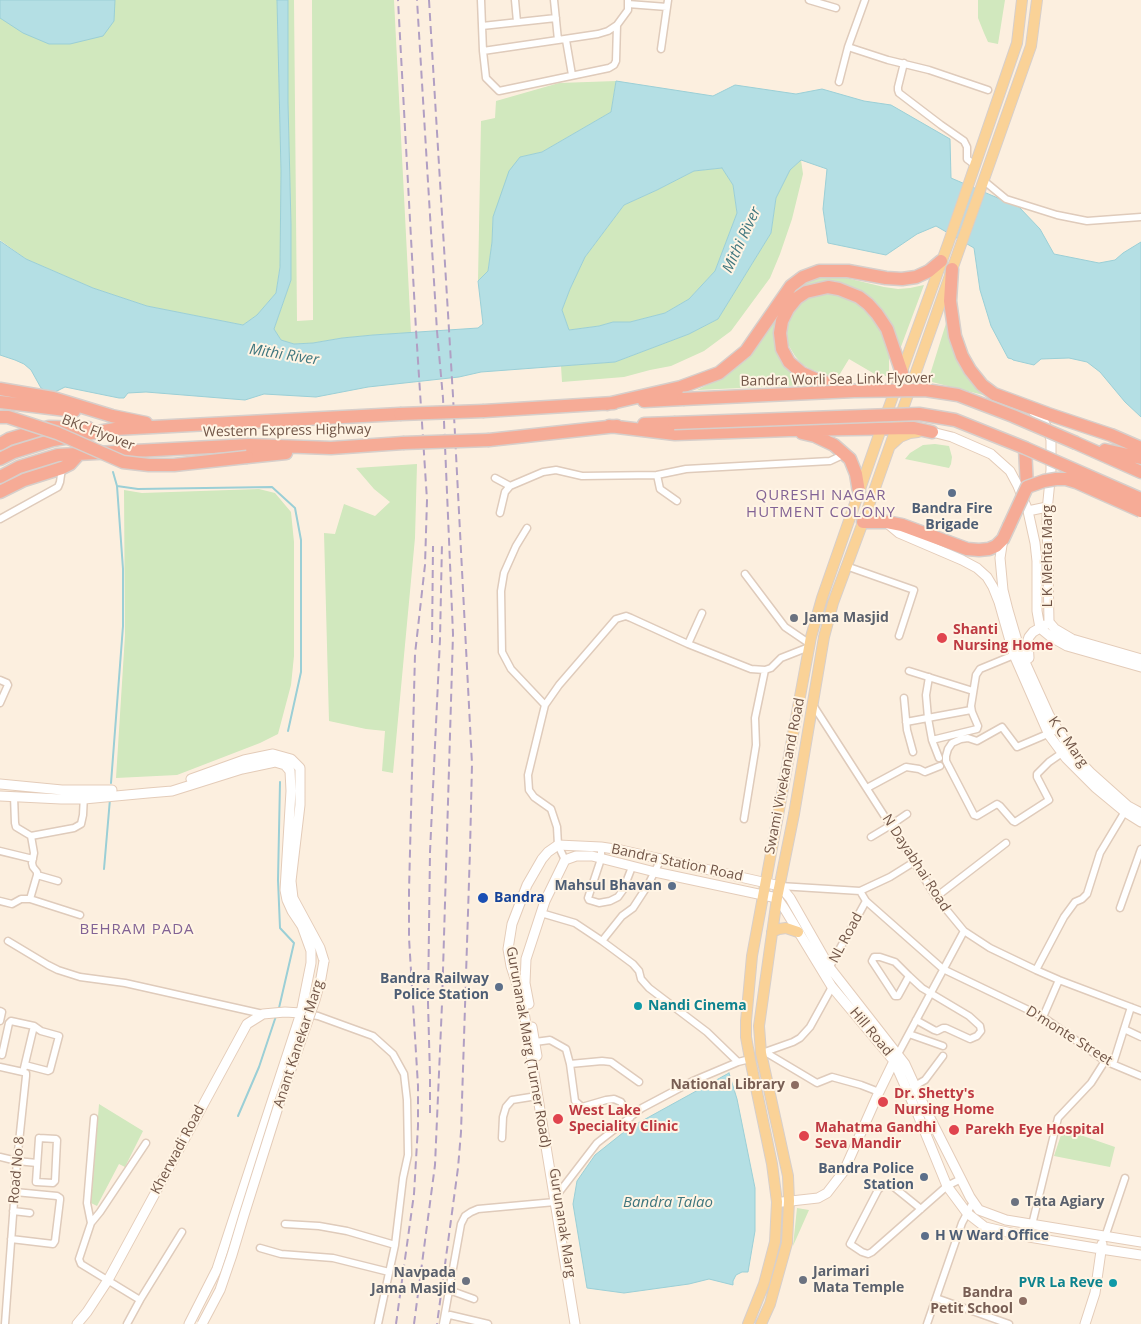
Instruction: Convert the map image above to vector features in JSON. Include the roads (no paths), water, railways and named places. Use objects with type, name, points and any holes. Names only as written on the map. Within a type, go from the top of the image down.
[{"type":"highway","points":[[607,404],[682,387],[719,373],[746,351],[791,286],[803,277],[819,271],[834,270],[902,279],[916,277],[947,265],[955,336],[962,356],[982,385],[994,394],[1019,404],[1111,435],[1141,448]]},
{"type":"highway","points":[[854,391],[802,373],[789,362],[782,349],[780,333],[782,321],[788,309],[797,298],[806,292],[828,287],[839,289],[859,297],[868,304],[887,330],[902,373]]},
{"type":"highway","points":[[0,389],[53,398],[112,416],[163,427]]},
{"type":"highway","name":"Bandra Worli Sea Link Flyover","points":[[607,404],[854,391],[925,390],[958,395],[1012,416],[1141,472]]},
{"type":"highway","name":"BKC Flyover","points":[[0,402],[112,416]]},
{"type":"highway","name":"Western Express Highway","points":[[0,459],[14,452],[53,440],[116,430],[607,404]]},
{"type":"highway","points":[[609,426],[919,414],[954,420],[1025,448],[1141,499]]},
{"type":"highway","name":"BKC Flyover","points":[[0,417],[8,417],[57,433],[123,462],[149,465],[331,448]]},
{"type":"highway","points":[[609,426],[675,434],[896,428],[914,428],[932,432]]},
{"type":"highway","name":"Western Express Highway","points":[[0,477],[20,467],[58,456],[79,454],[250,445],[331,448],[489,440],[609,426]]},
{"type":"highway","points":[[0,444],[9,439],[49,427],[116,430]]},
{"type":"highway","points":[[789,430],[815,436],[834,445],[845,454],[850,459],[856,474],[859,492]]},
{"type":"highway","points":[[1076,443],[1141,458]]},
{"type":"highway","points":[[863,522],[887,522],[902,525],[967,549],[988,549],[996,546],[1003,539],[1027,487],[1025,448]]},
{"type":"highway","points":[[0,492],[24,480],[62,468],[72,462],[79,454]]},
{"type":"highway","points":[[1027,487],[1044,481],[1066,479],[1141,511]]},
{"type":"main road","name":"Swami Vivekanand Road","points":[[761,1324],[770,1304],[787,1243],[789,1201],[788,1176],[759,1026],[777,898],[791,829],[824,637],[833,603],[896,428],[947,265],[948,244],[1016,43],[1022,0]]},
{"type":"main road","name":"Swami Vivekanand Road","points":[[748,1324],[764,1284],[775,1242],[777,1202],[772,1164],[746,1038],[746,1021],[752,956],[810,645],[822,598],[902,373],[947,265],[960,248],[1031,46],[1037,0]]},
{"type":"main road","name":"L K Mehta Marg","points":[[1019,404],[1042,418],[1051,440],[1051,470],[1047,507],[1049,622],[1055,630],[1072,640],[1141,658]]},
{"type":"main road","name":"L K Mehta Marg","points":[[932,432],[952,437],[991,454],[1010,471],[1028,511],[1035,544],[1037,611],[1040,628],[1067,646],[1141,667]]},
{"type":"main road","points":[[889,447],[900,437],[910,433],[932,432]]},
{"type":"main road","points":[[1028,511],[1047,507]]},
{"type":"main road","points":[[887,522],[899,533],[962,560],[977,568],[987,577],[999,602],[1017,653]]},
{"type":"main road","points":[[1003,539],[1000,558],[1003,590],[1017,653]]},
{"type":"main road","points":[[1035,544],[1048,543]]},
{"type":"main road","points":[[1021,663],[1030,656],[1029,637],[1049,622]]},
{"type":"main road","name":"K C Marg","points":[[1017,653],[1053,732],[1067,754],[1090,772],[1126,809],[1141,819]]},
{"type":"main road","name":"Anant Kanekar Marg","points":[[148,791],[244,760],[273,754],[291,759],[300,768],[300,805],[291,881],[293,898],[320,948],[324,961],[315,1000],[280,1100],[232,1255],[220,1290],[202,1324]]},
{"type":"main road","name":"Anant Kanekar Marg","points":[[0,796],[172,791],[242,769],[275,762],[285,765],[290,770],[291,791],[285,890],[287,900],[302,926],[311,951],[311,963],[301,1013],[217,1269],[190,1324]]},
{"type":"main road","name":"Anant Kanekar Marg","points":[[0,784],[62,795]]},
{"type":"main road","points":[[776,827],[791,829]]},
{"type":"main road","name":"Bandra Station Road","points":[[558,845],[601,847],[780,886]]},
{"type":"main road","name":"Gurunanak Marg (Turner Road)","points":[[555,1198],[522,1000],[511,966],[508,949],[512,924],[531,877],[542,859],[558,845]]},
{"type":"main road","name":"Bandra Station Road","points":[[565,860],[576,856],[592,856],[632,867],[763,895]]},
{"type":"main road","name":"Gurunanak Marg (Turner Road)","points":[[525,973],[526,959],[544,901],[565,860]]},
{"type":"main road","name":"Hill Road","points":[[780,886],[790,898],[827,971],[832,987],[896,1057]]},
{"type":"main road","points":[[763,895],[777,898]]},
{"type":"main road","name":"Hill Road","points":[[777,898],[798,932],[827,971],[896,1057],[911,1088],[979,1210],[1006,1220],[1141,1242]]},
{"type":"main road","points":[[772,932],[786,928],[798,932]]},
{"type":"main road","name":"Gurunanak Marg","points":[[525,973],[555,1198],[579,1324]]},
{"type":"main road","points":[[264,1014],[301,1013]]},
{"type":"main road","name":"Kherwadi Road","points":[[77,1324],[108,1280],[247,1024],[264,1014]]},
{"type":"main road","points":[[777,1202],[818,1198],[828,1193],[844,1172],[896,1057]]},
{"type":"main road","name":"Hill Road","points":[[911,1088],[947,1186],[967,1213],[985,1227],[1101,1250],[1141,1255]]},
{"type":"main road","points":[[1086,1324],[1095,1293],[1104,1237]]},
{"type":"main road","name":"Gurunanak Marg","points":[[569,1278],[575,1324]]},
{"type":"street","points":[[481,0],[486,78],[498,91],[614,66],[616,61],[617,25]]},
{"type":"street","points":[[515,0],[517,22]]},
{"type":"street","points":[[554,0],[558,40]]},
{"type":"street","points":[[809,0],[836,8]]},
{"type":"street","points":[[839,82],[848,47],[865,0]]},
{"type":"street","points":[[483,52],[566,40],[608,31],[617,25],[628,10],[628,2],[668,4],[661,49]]},
{"type":"street","points":[[482,26],[556,18]]},
{"type":"street","points":[[566,40],[572,75]]},
{"type":"street","points":[[848,47],[988,90]]},
{"type":"street","points":[[904,63],[898,87],[899,93],[964,141],[967,147],[967,159],[975,165]]},
{"type":"street","points":[[982,184],[1006,199],[1057,215],[1088,221],[1141,217]]},
{"type":"street","points":[[500,513],[505,492],[510,486],[543,472],[556,470],[582,476],[657,475],[686,469],[830,460],[845,454]]},
{"type":"street","points":[[0,520],[58,487],[62,468]]},
{"type":"street","points":[[657,475],[660,489],[677,501]]},
{"type":"street","points":[[495,478],[510,486]]},
{"type":"street","points":[[527,528],[504,572],[501,591],[502,652],[511,669],[545,705]]},
{"type":"street","points":[[846,566],[914,590],[899,636]]},
{"type":"street","points":[[745,574],[785,627],[810,645]]},
{"type":"street","points":[[688,644],[702,613]]},
{"type":"street","points":[[565,860],[558,845],[557,827],[551,809],[534,797],[529,790],[528,776],[545,705],[559,685],[616,619],[626,616],[688,644],[751,669],[765,670],[771,668],[781,658],[810,645]]},
{"type":"street","points":[[932,740],[977,729],[978,726],[971,710],[976,675],[980,669],[1017,653]]},
{"type":"street","points":[[744,818],[756,745],[755,718],[765,670]]},
{"type":"street","points":[[910,671],[973,691]]},
{"type":"street","points":[[929,677],[926,695],[928,718],[932,740],[939,758]]},
{"type":"street","points":[[0,680],[8,685],[0,703]]},
{"type":"street","points":[[904,698],[906,722],[913,752]]},
{"type":"street","name":"N Dayabhai Road","points":[[813,705],[936,897],[964,932],[990,948],[1036,970],[1141,1011]]},
{"type":"street","points":[[906,722],[971,710]]},
{"type":"street","points":[[1053,732],[1018,747],[1002,727],[977,741],[968,738],[952,743],[948,749],[946,761],[972,814],[977,816],[999,805],[1015,822],[1048,802],[1048,797],[1037,774],[1049,762],[1067,754]]},
{"type":"street","points":[[867,788],[906,767],[925,772],[940,766]]},
{"type":"street","points":[[14,796],[16,827],[31,836],[78,826],[82,821],[84,795]]},
{"type":"street","points":[[1036,970],[1064,916],[1075,902],[1087,894],[1100,853],[1126,809]]},
{"type":"street","points":[[871,837],[908,814]]},
{"type":"street","points":[[30,899],[37,875],[33,867],[34,854],[31,836]]},
{"type":"street","points":[[936,897],[1006,843]]},
{"type":"street","points":[[601,847],[601,859],[588,898],[589,900],[598,903],[610,901],[618,897],[623,890],[632,867]]},
{"type":"street","points":[[1120,908],[1141,849]]},
{"type":"street","points":[[0,851],[33,860]]},
{"type":"street","points":[[602,941],[622,916],[633,908],[655,872],[660,859]]},
{"type":"street","points":[[780,886],[860,890],[890,877],[914,862]]},
{"type":"street","points":[[37,875],[58,881]]},
{"type":"street","name":"D'monte Street","points":[[860,890],[866,901],[943,969],[1042,1017],[1105,1061],[1141,1076]]},
{"type":"street","points":[[0,901],[12,904],[21,899],[30,899],[80,914]]},
{"type":"street","name":"NL Road","points":[[827,971],[866,901]]},
{"type":"street","points":[[541,913],[575,924],[633,964],[641,979],[649,988],[707,1032],[738,1062]]},
{"type":"street","points":[[896,1057],[964,932]]},
{"type":"street","points":[[8,941],[58,970],[264,1014]]},
{"type":"street","points":[[909,976],[898,996],[895,996],[872,961],[874,957],[880,957],[895,962],[922,988],[969,1016],[980,1026],[980,1034],[970,1039],[946,1028],[934,1030],[916,1020]]},
{"type":"street","points":[[1042,1017],[1059,980]]},
{"type":"street","points":[[763,1052],[800,1038],[810,1027],[832,987]]},
{"type":"street","points":[[1113,1064],[1131,1007]]},
{"type":"street","points":[[0,1011],[2,1012],[0,1021]]},
{"type":"street","points":[[301,1013],[318,1016],[373,1036],[393,1054],[404,1074],[407,1100],[408,1155],[403,1178],[395,1245],[378,1324]]},
{"type":"street","points":[[0,1068],[50,1070],[59,1037],[58,1035],[41,1031],[34,1026],[10,1021],[2,1055]]},
{"type":"street","name":"Road No 8","points":[[5,1324],[17,1161],[26,1076],[24,1068],[34,1026]]},
{"type":"street","points":[[1124,1029],[1141,1037]]},
{"type":"street","points":[[909,1034],[943,1046]]},
{"type":"street","points":[[535,1042],[550,1040],[566,1049],[576,1101],[582,1107],[614,1099],[622,1102],[630,1118]]},
{"type":"street","points":[[763,1052],[817,1083],[832,1078],[861,1085],[879,1092]]},
{"type":"street","points":[[911,1088],[925,1080],[943,1056]]},
{"type":"street","points":[[444,1324],[461,1224],[466,1216],[478,1210],[555,1198],[597,1143],[642,1108],[693,1081],[738,1062],[750,1059]]},
{"type":"street","points":[[1029,1237],[1058,1118],[1091,1083],[1105,1061]]},
{"type":"street","points":[[570,1064],[611,1062],[639,1082]]},
{"type":"street","points":[[502,1138],[503,1117],[506,1107],[512,1100],[537,1096]]},
{"type":"street","points":[[91,1223],[87,1203],[94,1118]]},
{"type":"street","points":[[39,1138],[56,1139],[54,1182],[36,1182],[38,1163],[39,1138]]},
{"type":"street","points":[[140,1300],[81,1264],[79,1259],[91,1223],[146,1143]]},
{"type":"street","points":[[0,1157],[38,1163]]},
{"type":"street","points":[[1104,1237],[1125,1178]]},
{"type":"street","points":[[921,1209],[890,1184],[883,1185],[878,1190],[850,1244],[862,1252],[868,1254],[872,1252],[921,1209],[947,1186],[961,1179]]},
{"type":"street","points":[[11,1239],[53,1244],[60,1200],[57,1196],[15,1192]]},
{"type":"street","points":[[927,1324],[967,1213],[973,1202]]},
{"type":"street","points":[[13,1210],[30,1213]]},
{"type":"street","points":[[285,1224],[319,1226],[347,1231],[395,1245]]},
{"type":"street","points":[[127,1324],[182,1232]]},
{"type":"street","points":[[260,1248],[281,1254],[333,1258],[389,1272]]},
{"type":"street","points":[[449,1290],[474,1298]]},
{"type":"street","points":[[936,1298],[1009,1324]]},
{"type":"street","points":[[444,1324],[450,1315],[488,1324]]},
{"type":"water","points":[[0,0],[115,0],[114,21],[103,36],[70,44],[49,44],[23,33],[0,18]]},
{"type":"water","name":"Mithi River","points":[[277,0],[288,0],[291,280],[274,329],[281,340],[294,344],[373,335],[478,328],[483,324],[478,281],[488,271],[493,217],[509,171],[520,157],[542,152],[611,112],[616,81],[713,96],[735,85],[796,94],[822,89],[864,101],[891,105],[950,139],[951,178],[1019,207],[1040,229],[1054,254],[1099,263],[1115,260],[1141,242],[1141,417],[1125,402],[1100,372],[1087,362],[1069,358],[1041,359],[1034,365],[1008,358],[991,326],[980,290],[974,248],[936,226],[917,234],[886,255],[828,243],[823,209],[827,169],[801,160],[790,170],[776,198],[771,233],[718,319],[689,334],[615,362],[481,372],[459,377],[368,387],[316,397],[264,394],[245,400],[146,392],[128,393],[124,398],[119,398],[65,387],[51,394],[41,388],[31,370],[24,364],[0,355],[0,241],[26,259],[93,288],[147,306],[243,325],[257,315],[276,293],[280,267],[281,171]],"holes":[[[722,168],[733,185],[737,213],[715,271],[689,299],[665,313],[630,322],[613,322],[569,330],[562,310],[570,289],[585,257],[624,205],[694,171]]]},
{"type":"water","name":"Bandra Talao","points":[[729,1073],[737,1099],[755,1188],[755,1231],[748,1272],[736,1275],[733,1285],[709,1279],[689,1284],[624,1293],[587,1288],[573,1204],[577,1181],[595,1155],[629,1128]]},
{"type":"waterway","points":[[113,472],[117,486],[138,489],[272,487],[295,508],[301,540],[301,672],[288,731]]},
{"type":"waterway","points":[[111,783],[123,626],[123,569],[117,486]]},
{"type":"waterway","points":[[279,1008],[294,943],[280,928],[278,880],[280,782]]},
{"type":"waterway","points":[[104,869],[110,799]]},
{"type":"waterway","points":[[238,1116],[259,1067],[276,1016]]},
{"type":"railway","points":[[396,1324],[414,1194],[418,1126],[418,1086],[409,938],[409,891],[415,654],[425,565],[427,500],[398,0]]},
{"type":"railway","points":[[414,1324],[435,1165],[442,1004],[453,634],[443,398],[437,331],[417,0]]},
{"type":"railway","points":[[429,0],[453,396],[472,764],[461,1132],[437,1324]]},
{"type":"railway","points":[[430,1113],[428,1003],[430,852],[440,639],[442,543]]},
{"type":"railway","points":[[432,643],[433,546]]},
{"type":"place","name":"Bandra Fire Brigade","points":[[952,493]]},
{"type":"place","name":"Jama Masjid","points":[[794,618]]},
{"type":"place","name":"Shanti Nursing Home","points":[[942,638]]},
{"type":"place","name":"Mahsul Bhavan","points":[[672,886]]},
{"type":"place","name":"Bandra","points":[[483,898]]},
{"type":"place","name":"Bandra Railway Police Station","points":[[499,987]]},
{"type":"place","name":"Nandi Cinema","points":[[638,1006]]},
{"type":"place","name":"National Library","points":[[795,1085]]},
{"type":"place","name":"Dr. Shetty's Nursing Home","points":[[883,1102]]},
{"type":"place","name":"West Lake Speciality Clinic","points":[[558,1119]]},
{"type":"place","name":"Parekh Eye Hospital","points":[[954,1130]]},
{"type":"place","name":"Mahatma Gandhi Seva Mandir","points":[[804,1136]]},
{"type":"place","name":"Bandra Police Station","points":[[924,1177]]},
{"type":"place","name":"Tata Agiary","points":[[1015,1202]]},
{"type":"place","name":"H W Ward Office","points":[[925,1236]]},
{"type":"place","name":"Jarimari Mata Temple","points":[[803,1280]]},
{"type":"place","name":"Navpada Jama Masjid","points":[[466,1281]]},
{"type":"place","name":"PVR La Reve","points":[[1113,1283]]},
{"type":"place","name":"Bandra Petit School","points":[[1023,1301]]},
{"type":"district","name":"QURESHI NAGAR HUTMENT COLONY","points":[[821,504]]},
{"type":"district","name":"BEHRAM PADA","points":[[137,930]]}]
